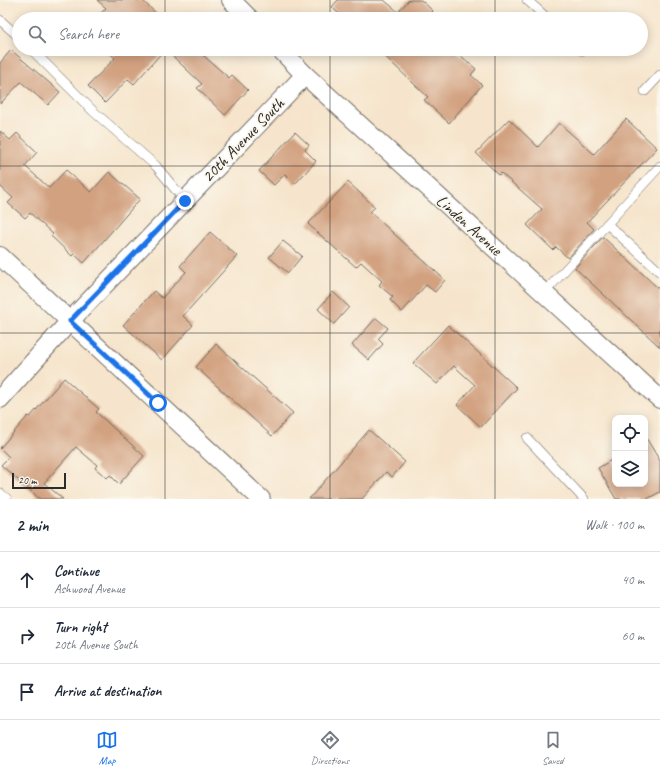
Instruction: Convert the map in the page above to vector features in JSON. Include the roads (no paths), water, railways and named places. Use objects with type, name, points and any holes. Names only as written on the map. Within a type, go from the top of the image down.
[{"type":"street","points":[[231,0],[243,12]]},
{"type":"street","name":"Linden Avenue","points":[[287,56],[660,399]]},
{"type":"street","name":"20th Avenue South","points":[[0,399],[70,321],[305,74]]},
{"type":"street","points":[[0,256],[253,496]]},
{"type":"lane","points":[[527,0],[540,12]]},
{"type":"lane","points":[[0,20],[12,31]]},
{"type":"lane","points":[[38,56],[93,111],[156,166],[185,201]]},
{"type":"lane","points":[[645,91],[660,75]]},
{"type":"lane","points":[[544,293],[660,166]]},
{"type":"lane","points":[[607,224],[660,272]]},
{"type":"lane","points":[[527,438],[584,499]]},
{"type":"lane","points":[[0,492],[7,499]]}]
